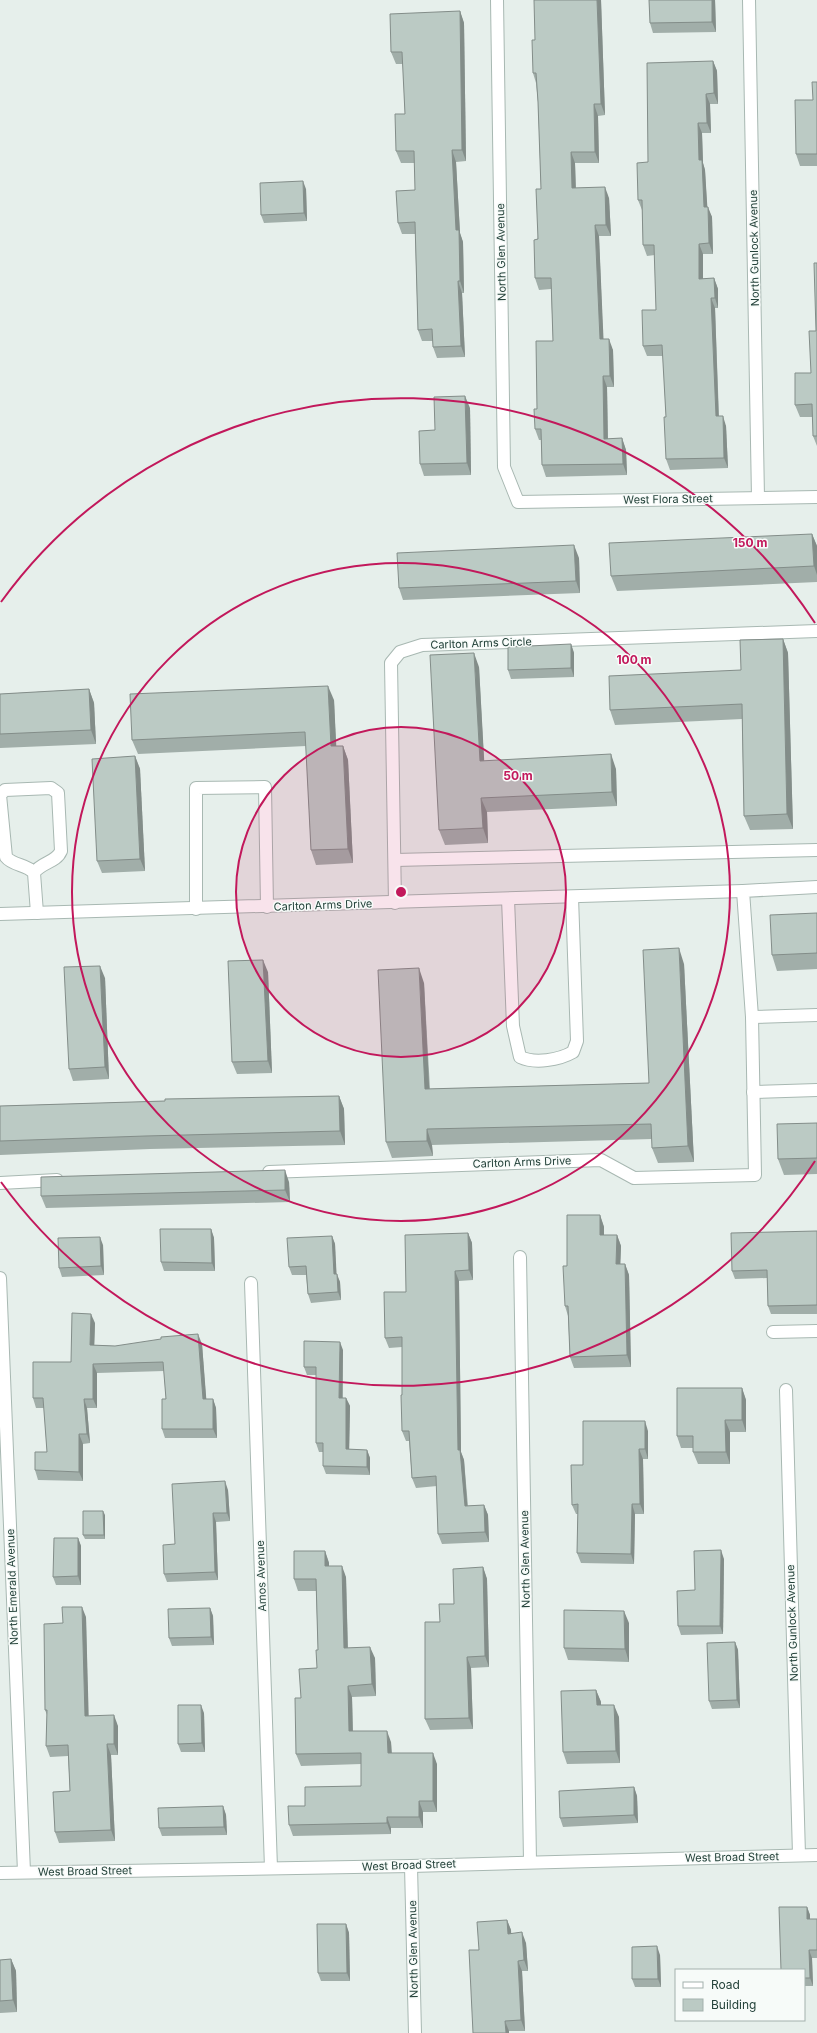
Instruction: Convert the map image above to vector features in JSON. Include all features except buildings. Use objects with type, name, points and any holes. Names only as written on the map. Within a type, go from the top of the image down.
[{"type":"street","name":"North Glen Avenue","points":[[497,0],[504,467],[518,502]]},
{"type":"street","name":"North Gunlock Avenue","points":[[749,0],[758,497]]},
{"type":"street","name":"West Flora Street","points":[[518,502],[817,497]]},
{"type":"street","name":"Carlton Arms Circle","points":[[395,903],[391,663],[400,652],[422,645],[817,631]]},
{"type":"street","points":[[196,909],[196,788],[265,787],[267,906]]},
{"type":"street","points":[[34,873],[37,869],[58,857],[61,851],[58,793],[51,788],[5,790],[0,795],[6,857],[9,862],[30,867],[34,873],[37,913]]},
{"type":"street","points":[[395,860],[817,850]]},
{"type":"street","name":"Carlton Arms Drive","points":[[0,914],[395,903],[817,888]]},
{"type":"street","name":"Carlton Arms Drive","points":[[254,1172],[601,1160],[634,1178],[756,1175],[752,1017],[743,891]]},
{"type":"street","points":[[508,899],[513,1026],[520,1057],[527,1060],[562,1058],[573,1052],[578,1041],[572,897]]},
{"type":"street","points":[[752,1017],[817,1015]]},
{"type":"street","points":[[753,1092],[817,1090]]},
{"type":"street","points":[[0,1183],[65,1180]]},
{"type":"street","name":"North Glen Avenue","points":[[520,1257],[530,1861]]},
{"type":"street","name":"North Emerald Avenue","points":[[0,1278],[24,1872]]},
{"type":"street","name":"Amos Avenue","points":[[251,1284],[271,1868]]},
{"type":"street","points":[[773,1332],[817,1331]]},
{"type":"street","name":"North Gunlock Avenue","points":[[786,1390],[799,1855]]},
{"type":"street","name":"West Broad Street","points":[[0,1873],[411,1866],[530,1861],[817,1855]]},
{"type":"street","name":"North Glen Avenue","points":[[411,1866],[415,2033]]}]
